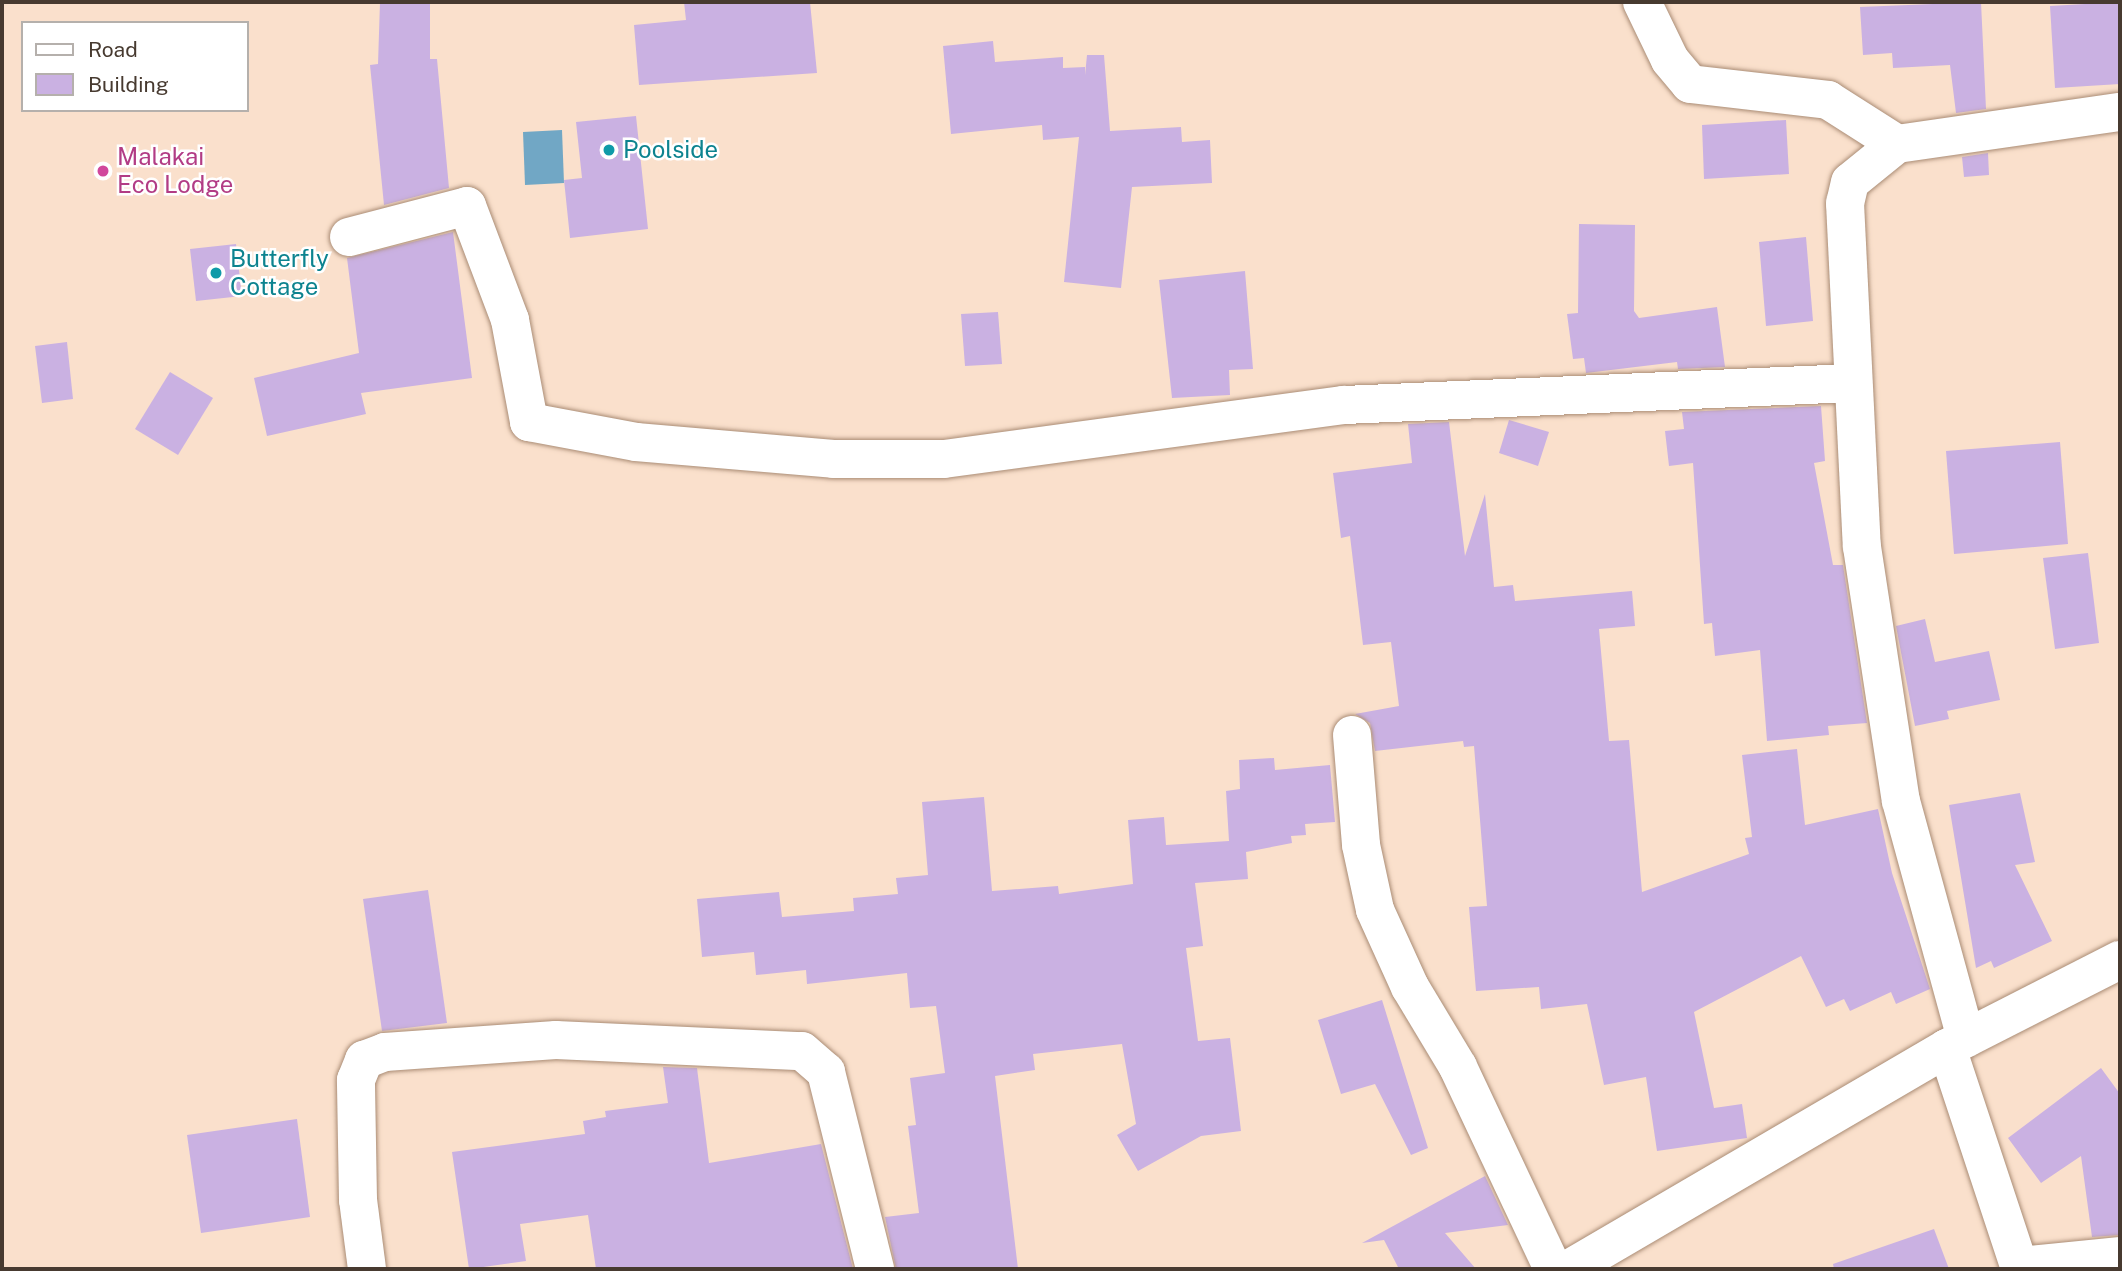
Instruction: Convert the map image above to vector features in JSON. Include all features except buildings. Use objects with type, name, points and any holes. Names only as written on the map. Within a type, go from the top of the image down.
[{"type":"street","points":[[1642,2],[1670,60],[1690,85],[1828,100],[1896,144]]},
{"type":"street","points":[[2120,112],[1896,144],[1850,182],[1845,204],[1862,547],[1883,702],[1900,801],[1957,1043],[2020,1268],[2120,1256]]},
{"type":"street","points":[[348,237],[467,206],[510,320],[530,422],[636,442],[833,459],[943,459],[1344,405],[1852,383]]},
{"type":"street","points":[[1352,735],[1361,845],[1375,909],[1410,987],[1458,1067],[1553,1269]]},
{"type":"street","points":[[1569,1269],[1957,1043],[2120,960]]},
{"type":"street","points":[[367,1269],[358,1200],[356,1107],[356,1080],[364,1060],[385,1052],[556,1040],[802,1051],[826,1072],[874,1269]]},
{"type":"water","points":[[562,130],[564,183],[525,185],[523,132]]},
{"type":"place","name":"Poolside","points":[[609,150]]},
{"type":"place","name":"Malakai Eco Lodge","points":[[103,171]]},
{"type":"place","name":"Butterfly Cottage","points":[[216,273]]}]
